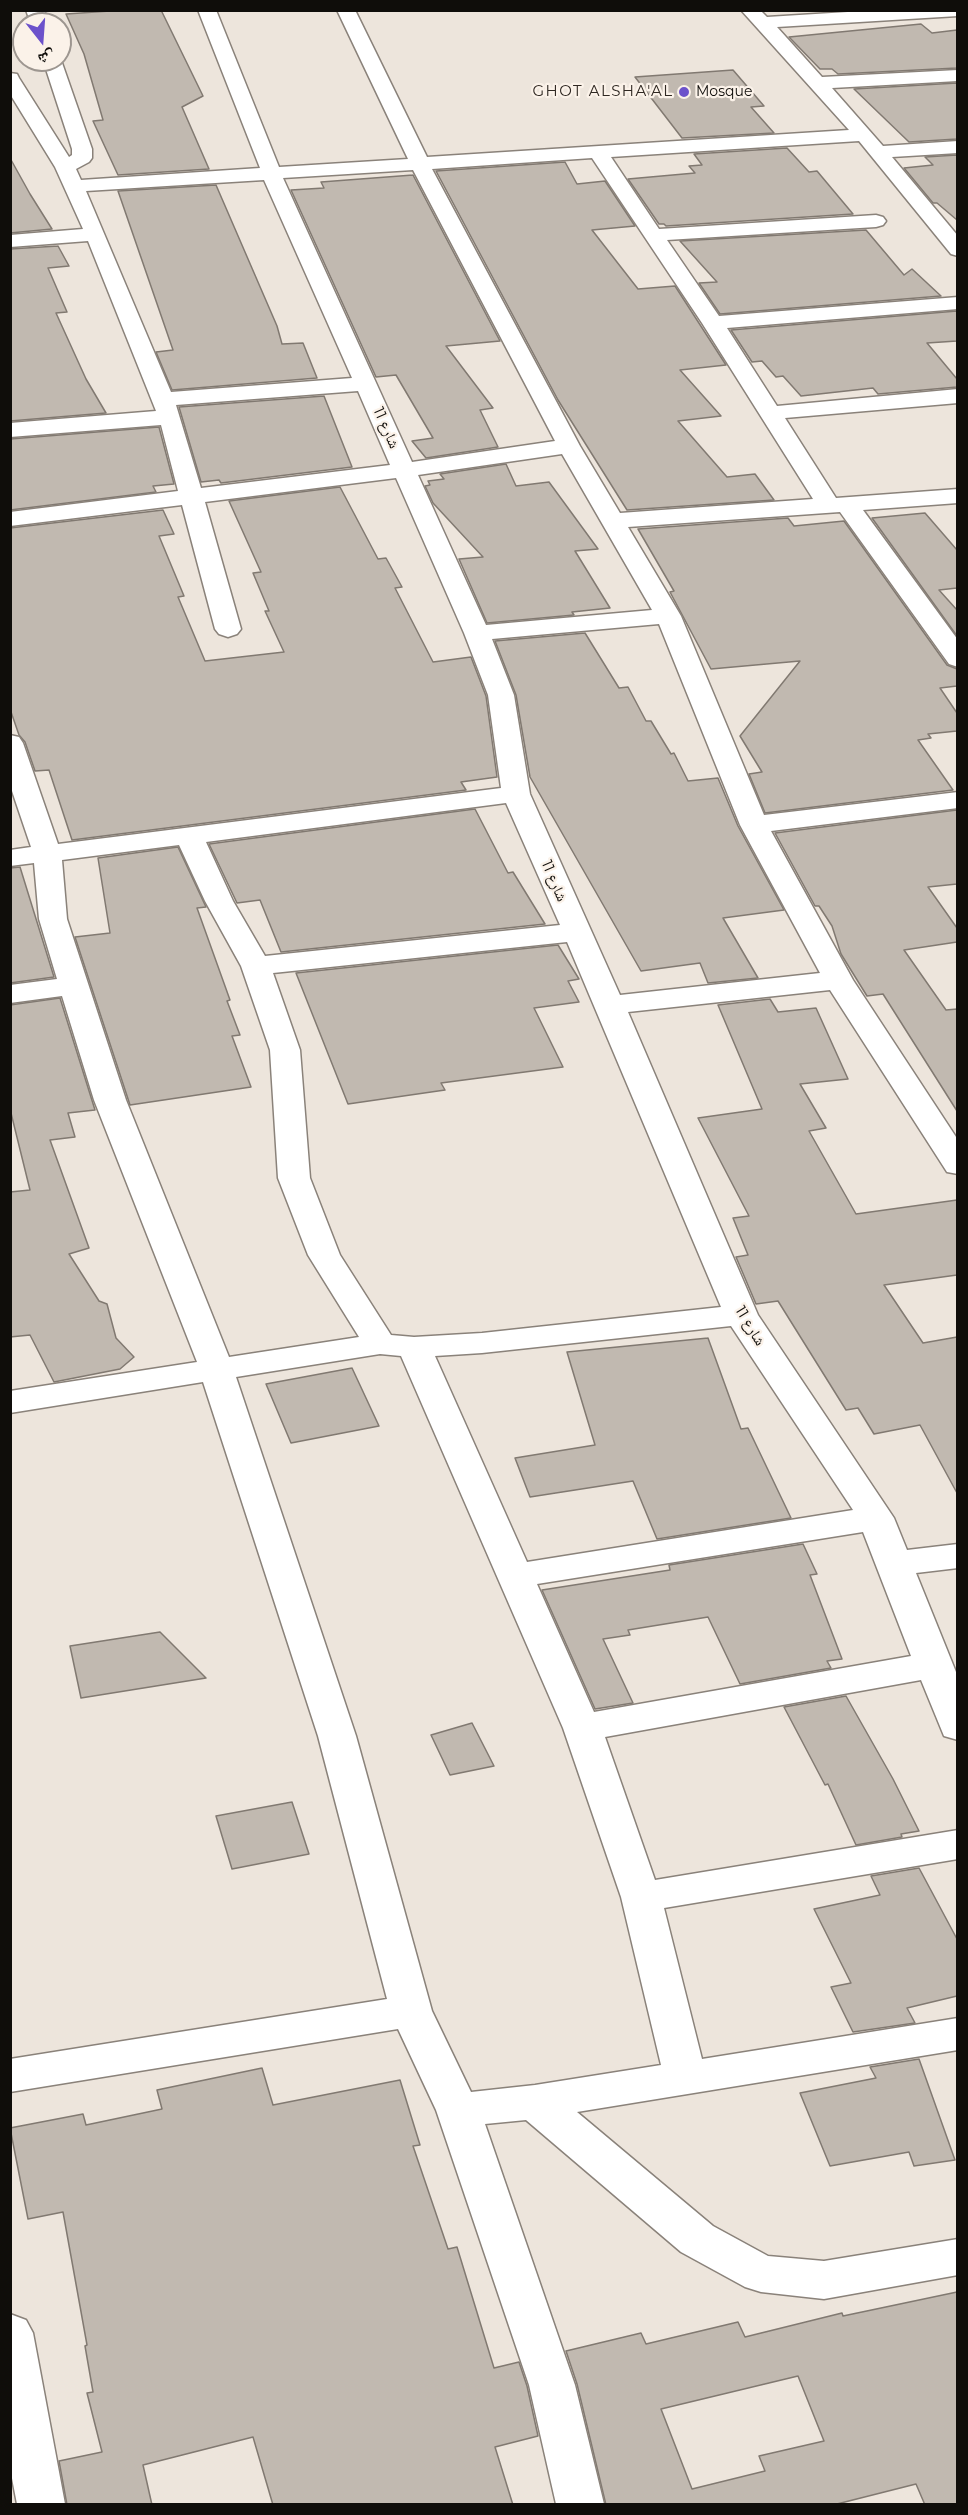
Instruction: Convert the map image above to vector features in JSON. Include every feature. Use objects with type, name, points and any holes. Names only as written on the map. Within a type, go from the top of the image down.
[{"type":"street","name":"شارع 11","points":[[207,10],[272,175],[477,633],[501,695],[516,794],[610,1005],[741,1316],[876,1518],[957,1727]]},
{"type":"street","points":[[346,10],[420,164],[569,446],[668,616],[754,825],[838,980],[957,1165]]},
{"type":"street","points":[[756,17],[957,11]]},
{"type":"street","points":[[756,17],[879,152],[957,250]]},
{"type":"street","points":[[56,72],[82,149],[82,158],[69,177]]},
{"type":"street","points":[[818,83],[957,75]]},
{"type":"street","points":[[11,81],[69,177],[95,234],[166,408],[193,497],[228,629]]},
{"type":"street","points":[[69,177],[272,175],[864,135]]},
{"type":"street","points":[[879,152],[957,147]]},
{"type":"street","points":[[598,153],[655,235],[770,413],[957,659]]},
{"type":"street","points":[[655,235],[876,221]]},
{"type":"street","points":[[936,225],[957,224]]},
{"type":"street","points":[[10,241],[95,234]]},
{"type":"street","points":[[712,323],[957,303]]},
{"type":"street","points":[[11,430],[166,408],[366,384]]},
{"type":"street","points":[[770,413],[957,396]]},
{"type":"street","points":[[10,519],[405,470],[569,446]]},
{"type":"street","points":[[613,521],[957,496]]},
{"type":"street","points":[[477,633],[668,616]]},
{"type":"street","points":[[10,743],[47,853],[53,919],[110,1100],[216,1368],[337,1736],[411,2011],[458,2110],[552,2385],[580,2505]]},
{"type":"street","points":[[10,858],[516,794]]},
{"type":"street","points":[[754,825],[957,800]]},
{"type":"street","points":[[189,836],[219,901],[256,966],[285,1050],[294,1178],[324,1255],[380,1344]]},
{"type":"street","points":[[256,966],[576,932]]},
{"type":"street","points":[[610,1005],[838,980]]},
{"type":"street","points":[[10,994],[74,986]]},
{"type":"street","points":[[10,1401],[380,1344],[414,1347],[482,1343],[741,1316]]},
{"type":"street","points":[[414,1347],[582,1728],[640,1897],[685,2077]]},
{"type":"street","points":[[514,1576],[876,1518]]},
{"type":"street","points":[[894,1563],[957,1556]]},
{"type":"street","points":[[582,1728],[933,1665]]},
{"type":"street","points":[[640,1897],[957,1844]]},
{"type":"street","points":[[10,2076],[411,2011]]},
{"type":"street","points":[[458,2110],[535,2102],[957,2034]]},
{"type":"street","points":[[535,2102],[697,2239],[761,2274],[824,2280],[957,2257]]},
{"type":"street","points":[[10,2333],[41,2505]]},
{"type":"building","points":[[161,10],[203,96],[182,107],[209,169],[118,175],[93,121],[103,120],[84,54],[72,27],[72,14]]},
{"type":"building","points":[[921,24],[932,33],[957,30],[957,68],[838,74],[832,69],[820,69],[789,37]]},
{"type":"building","points":[[733,70],[764,106],[751,107],[774,133],[682,138],[635,77]]},
{"type":"building","points":[[957,83],[957,139],[909,142],[854,89]]},
{"type":"building","points":[[787,148],[809,172],[817,171],[853,214],[666,226],[659,224],[628,179],[695,173],[689,166],[702,165],[694,154]]},
{"type":"building","points":[[957,155],[957,220],[937,203],[933,203],[904,168],[933,165],[925,157]]},
{"type":"building","points":[[10,158],[30,194],[52,229],[10,233]]},
{"type":"building","points":[[565,162],[577,184],[605,181],[635,226],[592,230],[638,289],[675,286],[726,365],[680,370],[721,416],[678,421],[727,477],[755,474],[774,500],[627,510],[558,400],[436,171]]},
{"type":"building","points":[[413,175],[500,341],[446,346],[493,408],[480,410],[498,447],[426,458],[412,441],[433,438],[396,375],[376,377],[291,190],[324,188],[321,182]]},
{"type":"building","points":[[216,185],[277,326],[282,344],[303,343],[317,378],[172,390],[156,352],[173,350],[118,191]]},
{"type":"building","points":[[866,230],[904,275],[912,269],[941,296],[720,314],[699,283],[717,282],[680,241]]},
{"type":"building","points":[[58,246],[69,266],[48,268],[67,312],[56,313],[86,379],[106,413],[10,421],[10,249]]},
{"type":"building","points":[[957,311],[957,341],[927,343],[957,379],[957,387],[878,394],[873,388],[801,396],[783,376],[776,377],[762,361],[752,362],[731,330]]},
{"type":"building","points":[[324,396],[352,467],[221,483],[219,480],[201,482],[179,407]]},
{"type":"building","points":[[159,427],[174,484],[153,486],[156,492],[10,510],[10,439]]},
{"type":"building","points":[[506,464],[516,486],[549,482],[598,549],[575,551],[610,608],[572,612],[574,615],[487,623],[459,559],[483,557],[433,503],[425,486],[430,485],[428,481],[444,479],[440,474]]},
{"type":"building","points":[[340,487],[378,559],[386,558],[402,587],[395,588],[433,662],[471,657],[486,696],[497,777],[461,782],[466,790],[72,840],[49,770],[35,771],[10,709],[10,528],[163,510],[174,534],[159,536],[184,596],[178,597],[205,661],[284,652],[265,611],[269,611],[253,573],[261,572],[229,501]]},
{"type":"building","points":[[925,513],[957,550],[957,588],[939,590],[957,610],[957,636],[872,518]]},
{"type":"building","points":[[788,518],[794,526],[844,521],[947,665],[957,669],[957,686],[940,688],[957,713],[957,731],[928,734],[931,738],[918,740],[953,790],[765,813],[749,774],[762,772],[740,736],[800,661],[711,669],[670,592],[674,591],[638,529]]},
{"type":"building","points":[[585,633],[619,688],[628,687],[646,721],[651,721],[671,754],[674,753],[688,781],[718,778],[738,826],[784,910],[723,918],[758,978],[708,983],[700,963],[641,971],[530,777],[516,695],[495,641]]},
{"type":"building","points":[[475,809],[508,873],[513,872],[545,924],[281,952],[260,900],[237,903],[209,844]]},
{"type":"building","points":[[957,810],[957,884],[928,887],[957,928],[957,942],[904,950],[946,1010],[957,1009],[957,1111],[883,994],[867,996],[841,954],[832,926],[819,906],[815,906],[775,833]]},
{"type":"building","points":[[178,847],[206,907],[197,908],[230,1000],[227,1001],[240,1035],[232,1036],[251,1087],[130,1105],[75,937],[110,933],[98,858]]},
{"type":"building","points":[[20,867],[54,977],[10,983],[10,868]]},
{"type":"building","points":[[558,945],[579,979],[568,981],[579,1002],[534,1008],[563,1067],[441,1083],[445,1090],[348,1104],[296,973]]},
{"type":"building","points":[[60,998],[95,1110],[68,1113],[75,1137],[50,1140],[89,1248],[69,1254],[99,1301],[107,1304],[116,1338],[134,1357],[120,1369],[54,1382],[30,1335],[10,1337],[10,1192],[30,1190],[10,1109],[10,1005]]},
{"type":"building","points":[[770,999],[778,1012],[816,1008],[848,1079],[800,1084],[826,1128],[809,1131],[856,1214],[957,1200],[957,1275],[884,1285],[923,1343],[957,1337],[957,1493],[920,1425],[874,1434],[858,1408],[846,1410],[778,1301],[756,1304],[736,1257],[748,1255],[733,1218],[749,1216],[698,1118],[762,1109],[718,1005]]},
{"type":"building","points":[[708,1338],[741,1429],[748,1428],[791,1518],[657,1539],[633,1481],[530,1497],[515,1458],[595,1445],[567,1352]]},
{"type":"building","points":[[352,1368],[379,1426],[291,1443],[266,1384]]},
{"type":"building","points":[[803,1544],[817,1574],[810,1575],[842,1659],[827,1661],[831,1668],[740,1684],[708,1617],[628,1630],[630,1635],[603,1639],[633,1703],[595,1709],[542,1590],[670,1570],[669,1565]]},
{"type":"building","points":[[160,1632],[206,1678],[81,1698],[70,1646]]},
{"type":"building","points":[[846,1696],[893,1779],[919,1831],[901,1834],[902,1837],[856,1845],[828,1784],[825,1785],[784,1707]]},
{"type":"building","points":[[472,1723],[494,1766],[450,1775],[431,1735]]},
{"type":"building","points":[[292,1802],[309,1854],[232,1869],[216,1816]]},
{"type":"building","points":[[919,1868],[957,1939],[957,1996],[907,2008],[915,2023],[853,2032],[831,1987],[851,1983],[814,1909],[880,1895],[871,1876]]},
{"type":"building","points":[[919,2059],[955,2160],[914,2166],[909,2152],[830,2166],[800,2093],[876,2078],[870,2067]]},
{"type":"building","points":[[262,2068],[273,2105],[400,2080],[420,2145],[413,2146],[448,2249],[457,2247],[494,2368],[519,2362],[527,2386],[538,2436],[495,2447],[513,2505],[273,2505],[253,2437],[143,2465],[152,2505],[67,2505],[59,2461],[102,2452],[87,2393],[93,2392],[85,2346],[87,2345],[63,2212],[28,2219],[10,2128],[83,2114],[86,2125],[162,2109],[157,2090]]},
{"type":"building","points":[[957,2292],[957,2505],[925,2505],[916,2484],[833,2505],[606,2505],[577,2384],[566,2351],[641,2333],[646,2344],[738,2322],[745,2337],[842,2313],[843,2316]],"holes":[[[798,2376],[824,2441],[759,2456],[765,2471],[692,2489],[661,2409]]]},
{"type":"place","name":"Mosque","points":[[684,92]]},
{"type":"district","name":"GHOT ALSHA'AL","points":[[603,92]]}]
